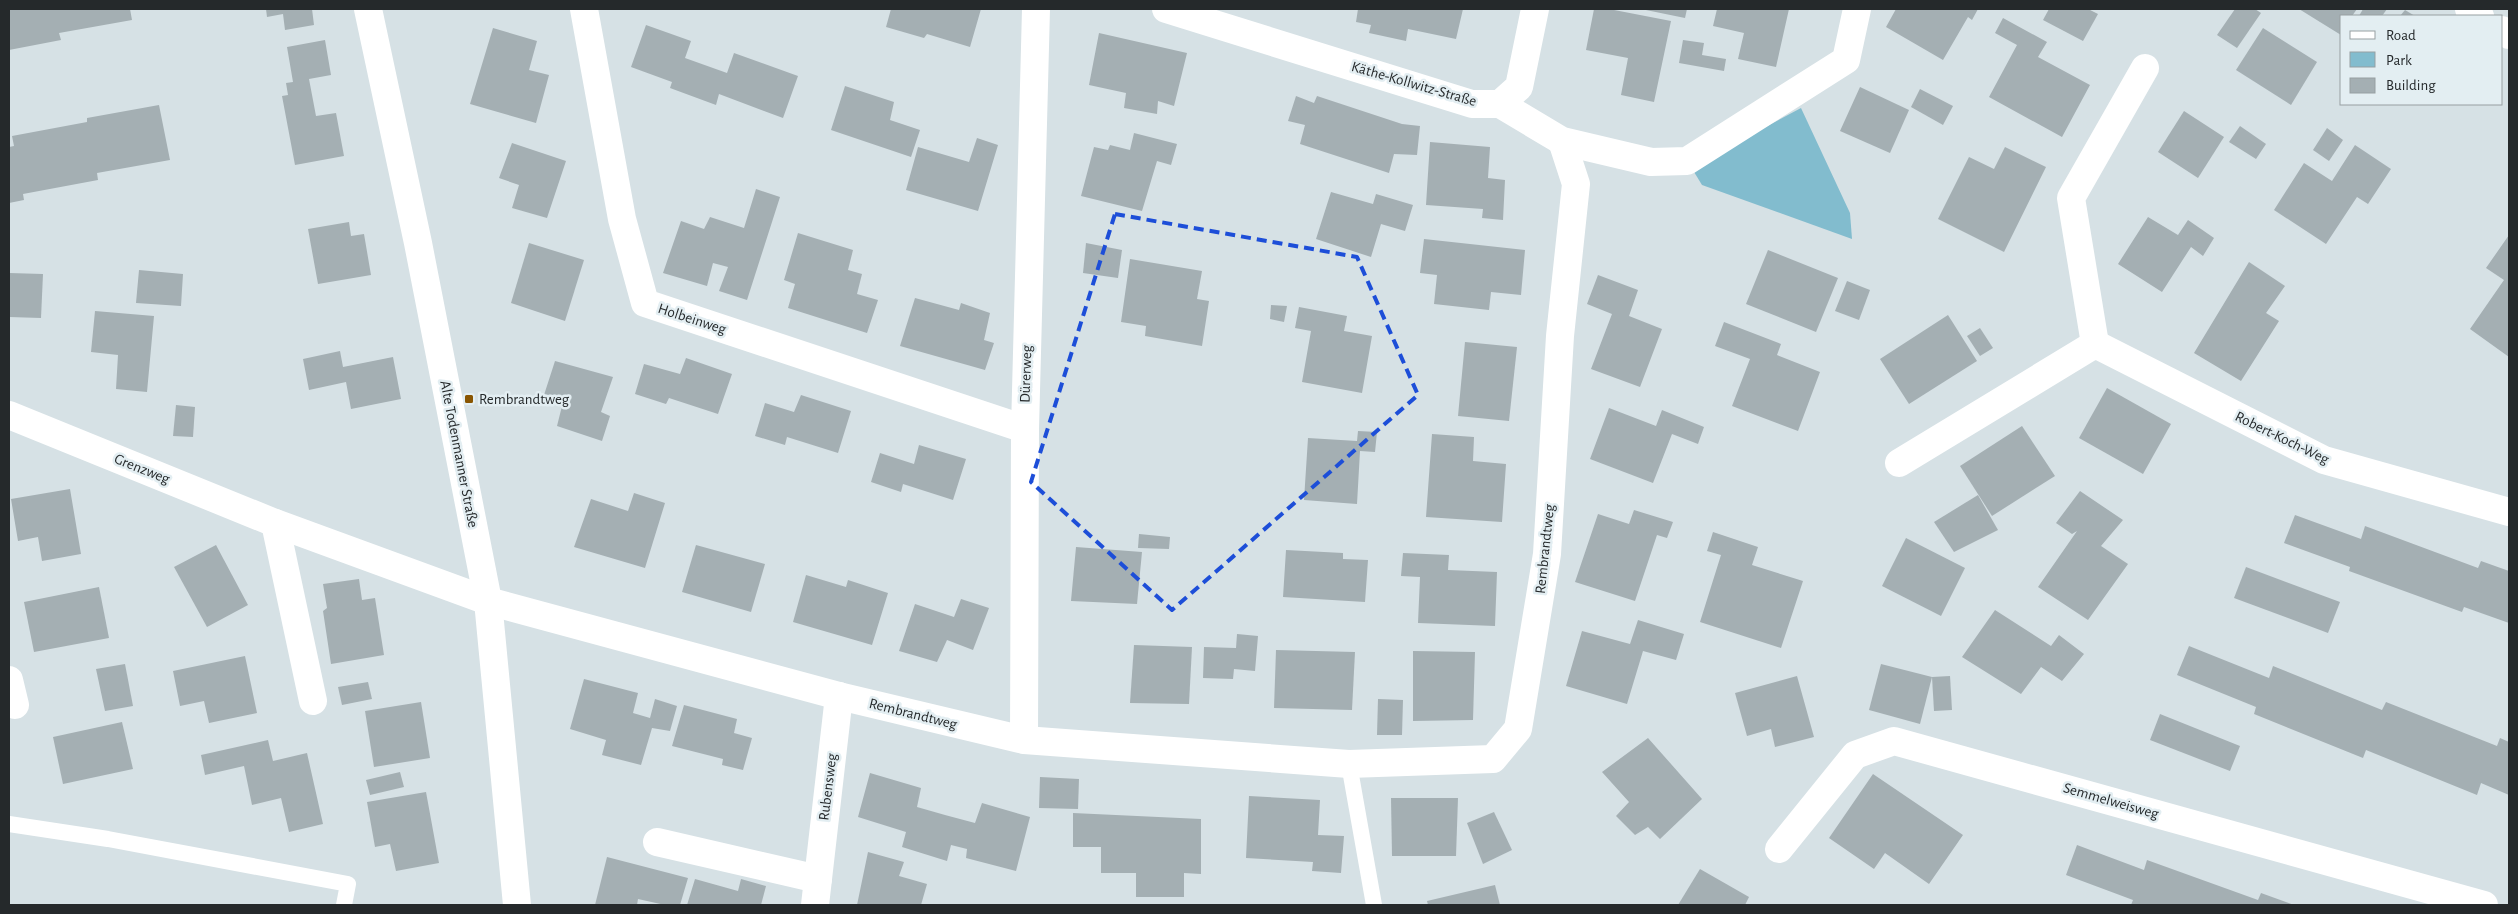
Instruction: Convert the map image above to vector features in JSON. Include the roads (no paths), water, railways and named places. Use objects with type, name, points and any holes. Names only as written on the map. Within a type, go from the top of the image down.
[{"type":"street","name":"Alte Todenmanner Straße","points":[[368,9],[418,243],[488,601],[517,905]]},
{"type":"street","name":"Holbeinweg","points":[[584,9],[622,219],[645,303],[1025,428]]},
{"type":"street","name":"Dürerweg","points":[[1024,740],[1025,428],[1036,9]]},
{"type":"street","name":"Käthe-Kollwitz-Straße","points":[[1166,9],[1472,104],[1500,104]]},
{"type":"street","points":[[1535,9],[1519,87],[1500,104],[1562,141],[1651,162],[1687,161],[1846,60],[1857,9]]},
{"type":"street","points":[[1899,463],[2095,344],[2071,198],[2145,68]]},
{"type":"street","name":"Rembrandtweg","points":[[488,601],[839,696],[1024,740],[1349,764],[1493,759],[1518,729],[1547,554],[1560,336],[1576,184],[1562,141]]},
{"type":"street","points":[[1576,184],[1611,153]]},
{"type":"street","name":"Robert-Koch-Weg","points":[[2095,344],[2324,460],[2509,512]]},
{"type":"street","name":"Grenzweg","points":[[9,415],[275,523],[488,601]]},
{"type":"street","points":[[275,523],[313,701]]},
{"type":"street","name":"Rubensweg","points":[[657,842],[816,892],[839,696]]},
{"type":"street","name":"Semmelweisweg","points":[[1778,849],[1855,755],[1894,741],[2484,905]]},
{"type":"lane","points":[[1349,764],[1374,905]]},
{"type":"lane","points":[[9,824],[108,838],[348,884],[344,905]]},
{"type":"place","name":"Rembrandtweg","points":[[469,399]]}]
